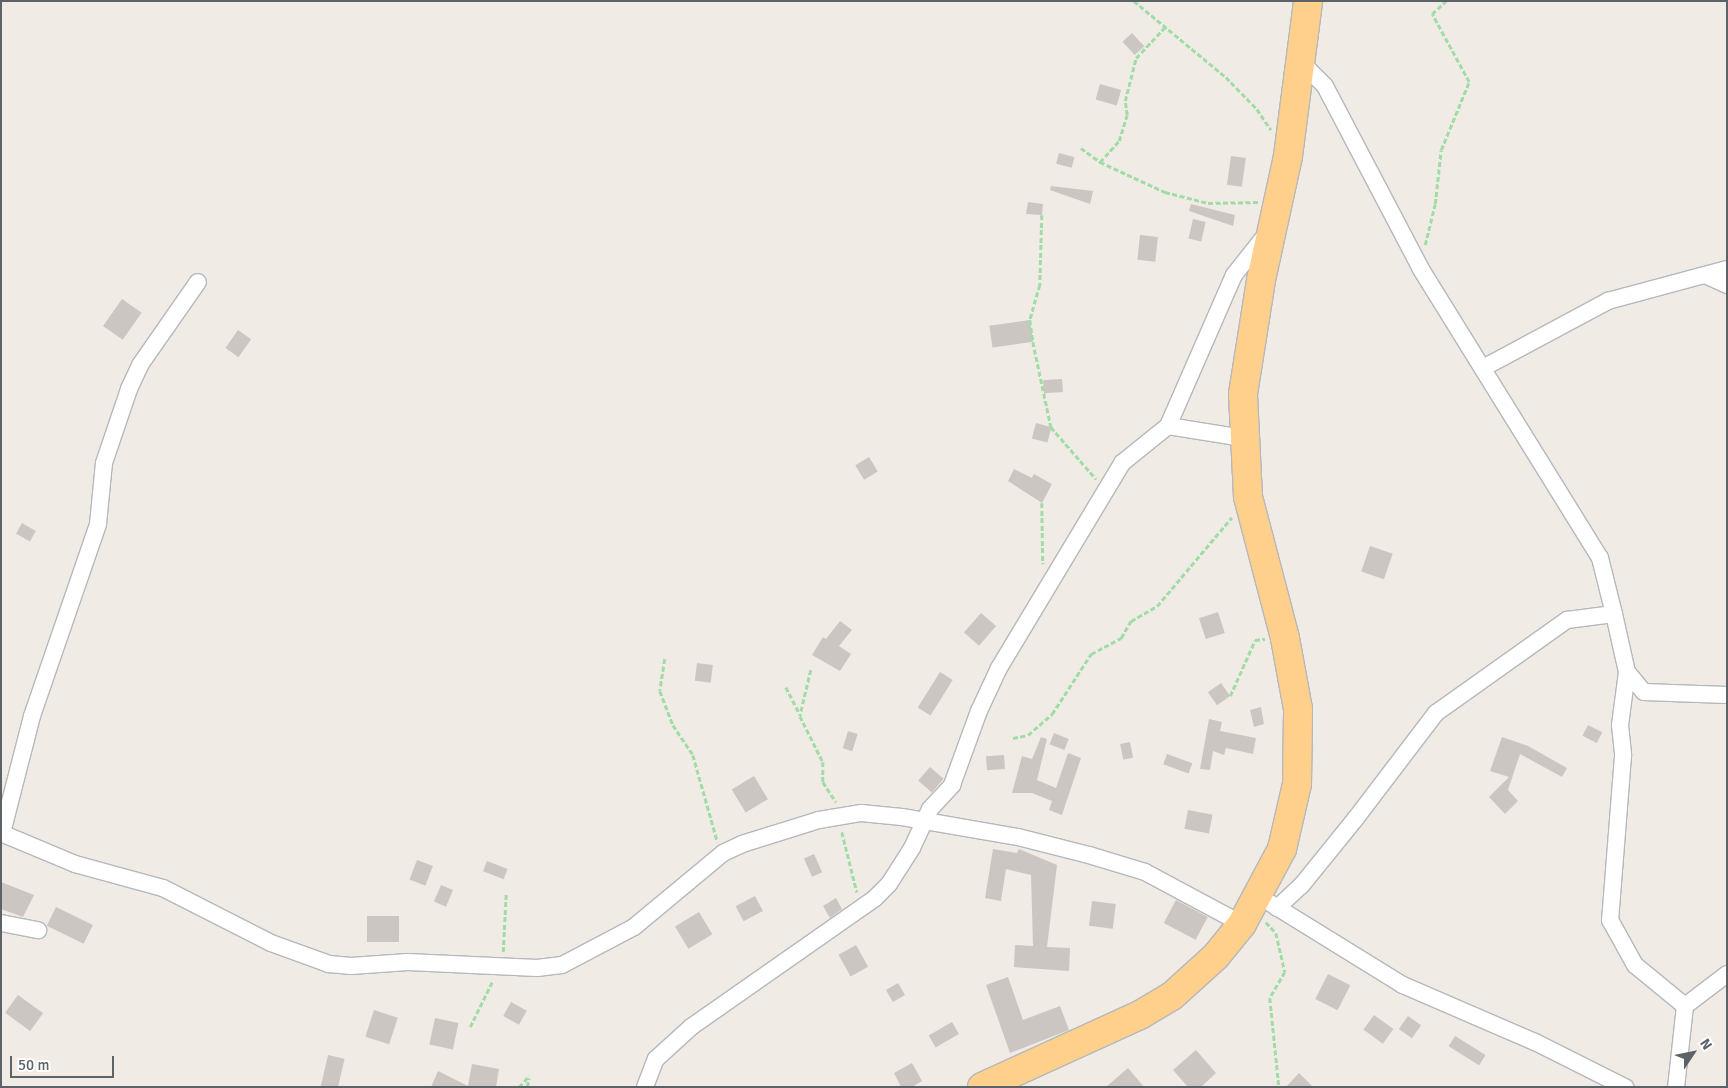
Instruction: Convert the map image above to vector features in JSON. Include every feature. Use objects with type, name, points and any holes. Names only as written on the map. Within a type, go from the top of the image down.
[{"type":"highway","points":[[982,1087],[1140,1015],[1172,996],[1216,956],[1258,909],[1282,849],[1297,784],[1298,709],[1285,638],[1248,496],[1243,438],[1244,394],[1250,341],[1288,156],[1302,63],[1308,1]]},
{"type":"street","points":[[1302,63],[1325,86],[1421,269],[1600,558],[1627,672],[1620,725],[1622,756],[1610,920],[1635,965],[1685,1006]]},
{"type":"street","points":[[645,1087],[656,1059],[691,1027],[861,908],[889,884],[925,822],[930,809],[952,785],[986,692],[1122,463],[1168,426],[1234,275],[1277,214]]},
{"type":"street","points":[[1483,368],[1608,301],[1727,269]]},
{"type":"street","points":[[1706,276],[1727,285]]},
{"type":"street","points":[[198,282],[140,365],[129,390],[104,463],[98,524],[32,716],[1,833],[75,864],[162,888],[271,943],[329,964],[351,966],[408,962],[537,968],[562,965],[634,927],[723,853],[742,844],[840,815],[861,813],[925,822],[1018,837],[1145,872],[1258,909],[1403,985],[1535,1042],[1625,1087]]},
{"type":"street","points":[[1168,426],[1243,438]]},
{"type":"street","points":[[1258,909],[1301,886],[1436,713],[1567,620],[1614,614]]},
{"type":"street","points":[[1627,672],[1644,692],[1727,694]]},
{"type":"street","points":[[1,923],[38,930]]},
{"type":"street","points":[[1676,1087],[1685,1006],[1727,974]]},
{"type":"path","points":[[1134,1],[1166,26],[1258,109],[1288,156]]},
{"type":"path","points":[[1421,269],[1435,204],[1441,150],[1469,82],[1432,14],[1446,1]]},
{"type":"path","points":[[1100,162],[1119,141],[1127,115],[1125,101],[1136,58],[1166,26]]},
{"type":"path","points":[[1081,148],[1100,162],[1165,192],[1208,203],[1277,214]]},
{"type":"path","points":[[1042,215],[1040,285],[1030,320],[1051,427],[1105,490]]},
{"type":"path","points":[[1013,738],[1028,735],[1052,714],[1091,654],[1121,638],[1132,621],[1158,606],[1248,496]]},
{"type":"path","points":[[1042,503],[1043,567],[1052,581]]},
{"type":"path","points":[[1230,696],[1256,640],[1285,638]]},
{"type":"path","points":[[665,658],[660,691],[673,725],[693,755],[723,853]]},
{"type":"path","points":[[800,716],[811,670]]},
{"type":"path","points":[[786,687],[823,762],[823,782],[840,809],[861,908]]},
{"type":"path","points":[[1258,909],[1276,933],[1284,972],[1270,998],[1278,1087]]},
{"type":"path","points":[[519,1087],[529,1076],[527,1087]]},
{"type":"building","points":[[1132,33],[1144,46],[1135,55],[1122,42]]},
{"type":"building","points":[[1100,84],[1121,90],[1117,105],[1096,99]]},
{"type":"building","points":[[1059,153],[1074,157],[1072,168],[1056,164]]},
{"type":"building","points":[[1231,156],[1246,158],[1242,187],[1227,185]]},
{"type":"building","points":[[1051,186],[1093,191],[1090,204],[1050,190]]},
{"type":"building","points":[[1028,202],[1043,204],[1042,215],[1026,214]]},
{"type":"building","points":[[1191,204],[1235,215],[1233,226],[1189,211]]},
{"type":"building","points":[[1193,219],[1206,222],[1201,241],[1189,238]]},
{"type":"building","points":[[1140,235],[1158,237],[1155,262],[1137,260]]},
{"type":"building","points":[[122,299],[142,313],[123,340],[103,326]]},
{"type":"building","points":[[1030,320],[1033,342],[992,347],[989,326]]},
{"type":"building","points":[[238,330],[251,339],[238,357],[225,348]]},
{"type":"building","points":[[1062,379],[1063,392],[1044,393],[1043,380]]},
{"type":"building","points":[[1036,423],[1051,427],[1047,443],[1032,438]]},
{"type":"building","points":[[869,457],[878,472],[864,480],[855,465]]},
{"type":"building","points":[[1014,469],[1032,478],[1034,474],[1052,484],[1042,503],[1008,481]]},
{"type":"building","points":[[22,523],[36,531],[30,541],[16,533]]},
{"type":"building","points":[[1370,546],[1393,554],[1384,579],[1361,572]]},
{"type":"building","points":[[1218,612],[1225,633],[1206,639],[1199,618]]},
{"type":"building","points":[[981,613],[996,626],[979,646],[964,633]]},
{"type":"building","points":[[840,621],[852,630],[839,646],[851,654],[840,671],[812,655],[823,637],[826,639]]},
{"type":"building","points":[[697,663],[713,665],[711,683],[695,681]]},
{"type":"building","points":[[940,672],[953,680],[930,716],[918,708]]},
{"type":"building","points":[[1221,683],[1230,696],[1217,705],[1208,692]]},
{"type":"building","points":[[1261,707],[1264,724],[1254,727],[1250,710]]},
{"type":"building","points":[[1209,719],[1222,722],[1220,731],[1256,738],[1253,754],[1226,748],[1224,755],[1213,751],[1210,770],[1200,769]]},
{"type":"building","points":[[1588,725],[1602,732],[1597,743],[1583,736]]},
{"type":"building","points":[[848,731],[858,734],[852,751],[843,748]]},
{"type":"building","points":[[1054,733],[1069,739],[1064,750],[1050,744]]},
{"type":"building","points":[[1041,737],[1047,739],[1037,780],[1056,788],[1068,753],[1081,758],[1062,815],[1049,810],[1052,801],[1032,793],[1012,793],[1022,756],[1032,759]]},
{"type":"building","points":[[1502,737],[1528,746],[1567,768],[1562,777],[1520,754],[1508,790],[1518,801],[1505,814],[1489,797],[1509,777],[1490,771]]},
{"type":"building","points":[[1130,742],[1133,758],[1123,760],[1120,744]]},
{"type":"building","points":[[1167,754],[1192,763],[1189,774],[1163,764]]},
{"type":"building","points":[[1004,755],[1005,769],[987,770],[986,756]]},
{"type":"building","points":[[930,767],[944,779],[932,792],[918,781]]},
{"type":"building","points":[[754,776],[768,799],[746,813],[732,789]]},
{"type":"building","points":[[1188,810],[1213,815],[1209,833],[1184,829]]},
{"type":"building","points":[[993,849],[1017,853],[1019,849],[1057,865],[1047,947],[1070,948],[1069,971],[1014,967],[1015,945],[1033,946],[1031,875],[1006,869],[1001,901],[985,898]]},
{"type":"building","points":[[814,854],[822,872],[812,877],[804,858]]},
{"type":"building","points":[[417,860],[433,866],[425,886],[409,880]]},
{"type":"building","points":[[487,861],[508,869],[504,879],[483,871]]},
{"type":"building","points":[[1,882],[34,895],[23,917],[1,909]]},
{"type":"building","points":[[441,885],[453,890],[446,907],[434,902]]},
{"type":"building","points":[[755,896],[763,911],[744,921],[736,906]]},
{"type":"building","points":[[836,898],[842,909],[830,918],[823,906]]},
{"type":"building","points":[[1176,900],[1208,917],[1196,940],[1164,923]]},
{"type":"building","points":[[1092,901],[1116,904],[1113,929],[1089,926]]},
{"type":"building","points":[[56,907],[93,925],[84,944],[47,926]]},
{"type":"building","points":[[699,912],[712,934],[688,949],[675,926]]},
{"type":"building","points":[[367,916],[399,916],[399,942],[367,942]]},
{"type":"building","points":[[856,945],[868,967],[851,977],[839,955]]},
{"type":"building","points":[[1328,974],[1350,985],[1338,1010],[1315,999]]},
{"type":"building","points":[[1008,977],[1023,1020],[1060,1006],[1069,1030],[1010,1053],[986,985]]},
{"type":"building","points":[[898,983],[905,995],[893,1002],[886,990]]},
{"type":"building","points":[[18,995],[43,1013],[30,1031],[5,1013]]},
{"type":"building","points":[[511,1002],[527,1011],[519,1025],[503,1016]]},
{"type":"building","points":[[374,1010],[398,1018],[389,1044],[365,1037]]},
{"type":"building","points":[[1374,1015],[1393,1029],[1383,1044],[1363,1030]]},
{"type":"building","points":[[1408,1016],[1421,1025],[1412,1038],[1399,1029]]},
{"type":"building","points":[[435,1018],[458,1023],[453,1049],[429,1044]]},
{"type":"building","points":[[952,1022],[959,1034],[936,1048],[929,1036]]},
{"type":"building","points":[[1455,1036],[1486,1055],[1479,1065],[1449,1046]]},
{"type":"building","points":[[1196,1050],[1216,1073],[1201,1087],[1188,1087],[1173,1070]]},
{"type":"building","points":[[328,1055],[345,1059],[338,1087],[321,1087]]},
{"type":"building","points":[[912,1063],[922,1081],[912,1087],[901,1087],[894,1073]]},
{"type":"building","points":[[472,1064],[499,1069],[496,1087],[431,1087],[438,1071],[468,1086]]},
{"type":"building","points":[[1128,1068],[1144,1087],[1106,1087]]},
{"type":"building","points":[[1299,1073],[1313,1087],[1286,1087]]}]
